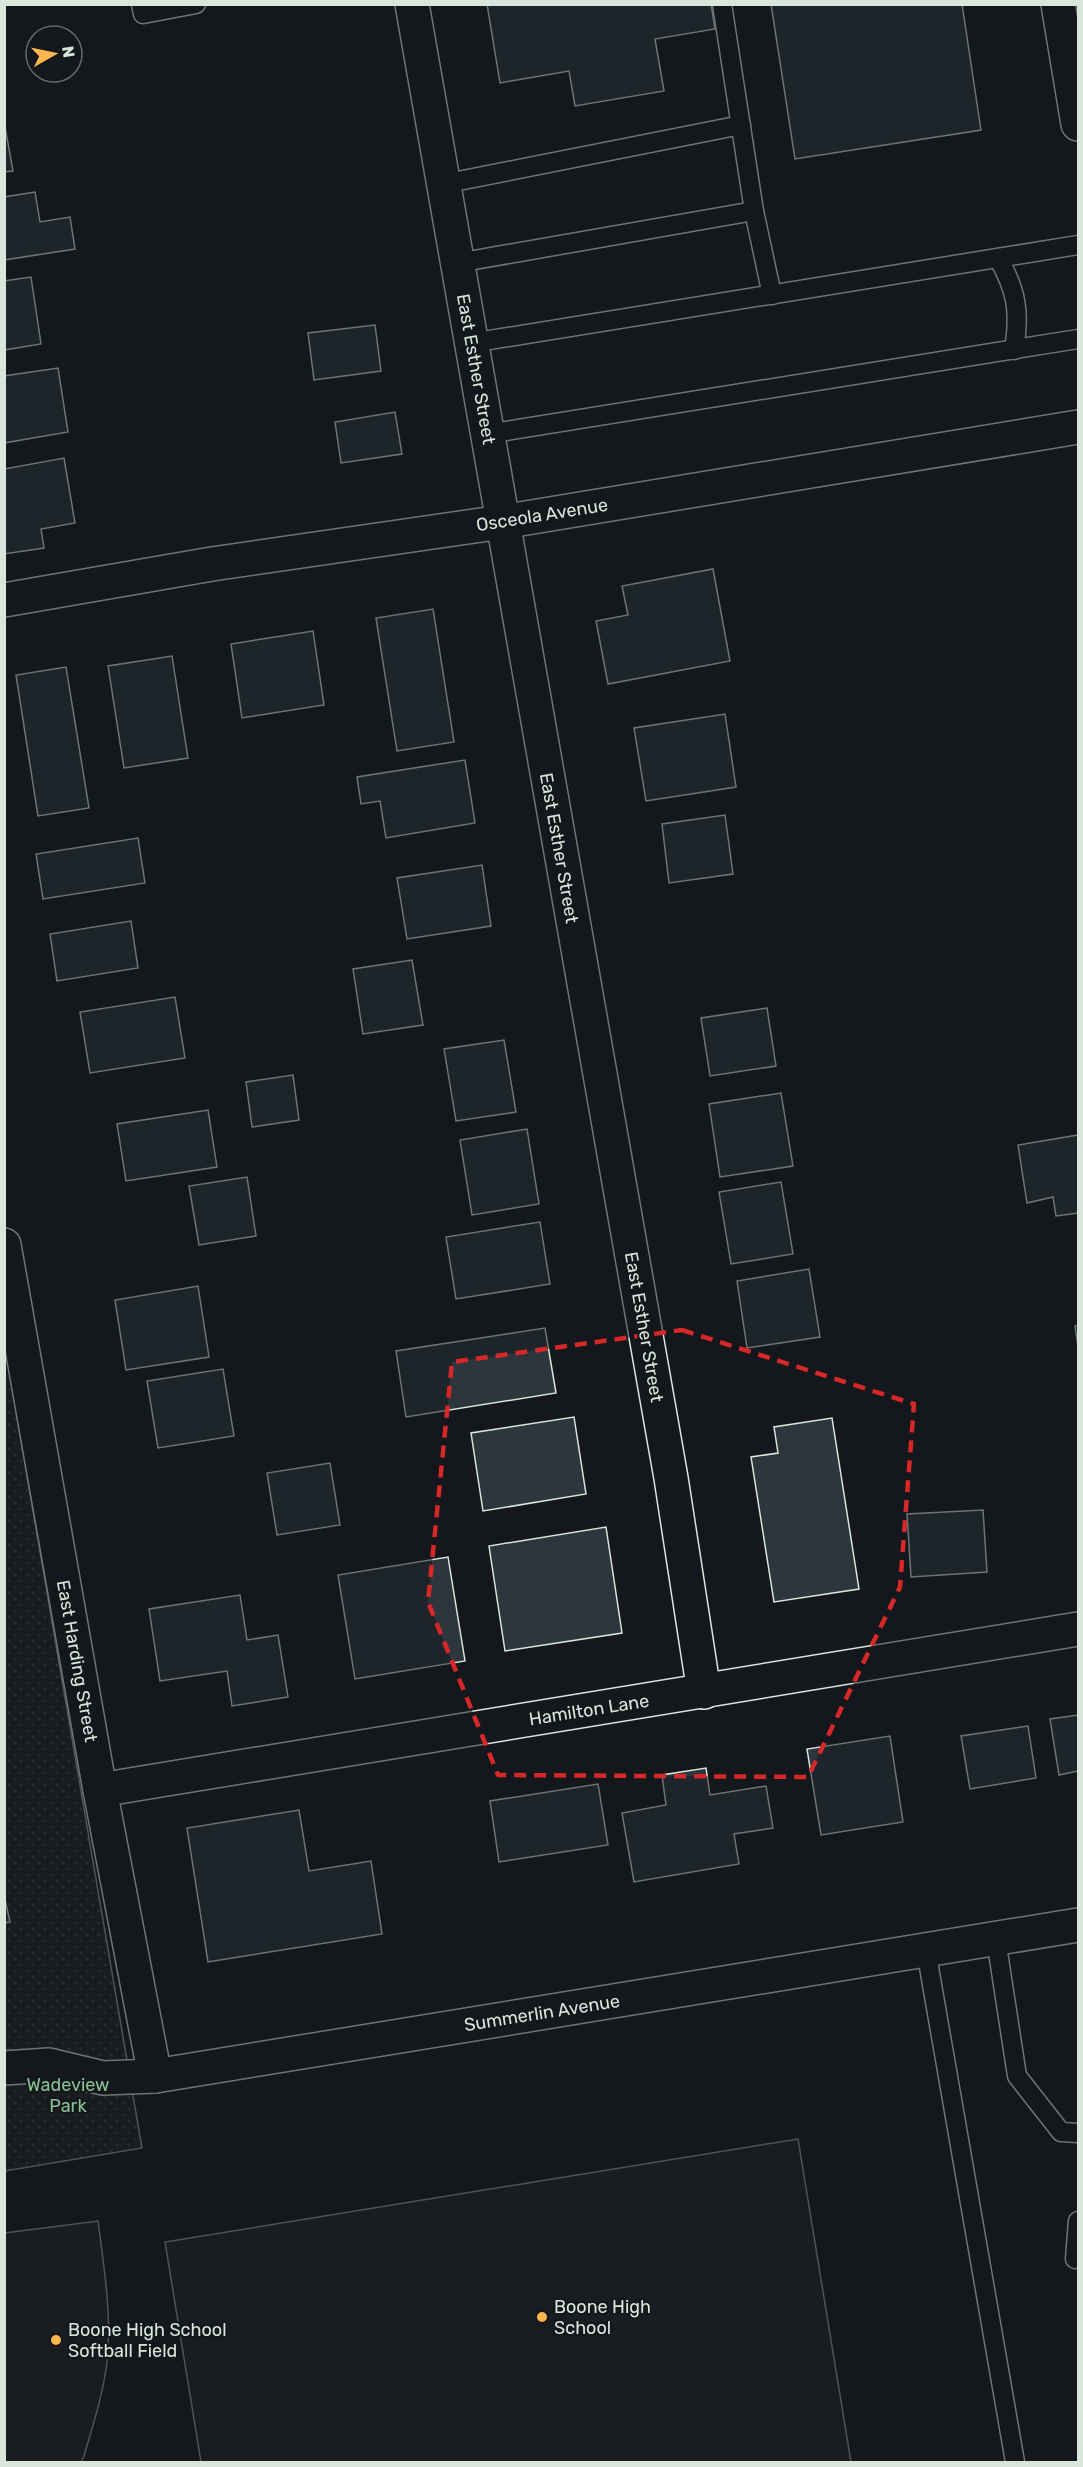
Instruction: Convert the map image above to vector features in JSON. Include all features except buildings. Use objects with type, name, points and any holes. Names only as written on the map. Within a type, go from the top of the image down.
[{"type":"street","name":"East Esther Street","points":[[412,4],[670,1478],[704,1692]]},
{"type":"street","points":[[1058,4],[1078,124]]},
{"type":"street","name":"Osceola Avenue","points":[[4,600],[212,564],[502,522],[1078,427]]},
{"type":"street","name":"East Harding Street","points":[[4,1245],[100,1790],[155,2076]]},
{"type":"street","name":"Hamilton Lane","points":[[100,1790],[1078,1629]]},
{"type":"street","name":"Summerlin Avenue","points":[[4,2068],[50,2065],[103,2078],[155,2076],[1078,1925]]},
{"type":"lane","points":[[142,9],[196,4]]},
{"type":"lane","points":[[722,4],[754,211],[772,295]]},
{"type":"lane","points":[[443,184],[741,124]]},
{"type":"lane","points":[[457,263],[754,211]]},
{"type":"lane","points":[[471,344],[1078,245]]},
{"type":"lane","points":[[998,258],[1013,288],[1016,304],[1017,328],[1014,350]]},
{"type":"lane","points":[[487,434],[1078,339]]},
{"type":"lane","points":[[996,1939],[1017,2076],[1061,2132],[1078,2133]]},
{"type":"lane","points":[[926,1950],[1015,2463]]},
{"type":"lane","points":[[1074,2259],[1078,2221]]},
{"type":"highlighted area","points":[[682,1330],[914,1404],[900,1587],[808,1777],[498,1775],[428,1602],[452,1362]]},
{"type":"green space","name":"Wadeview Park","points":[[4,1341],[142,2148],[5,2171],[4,2171]]},
{"type":"green space","points":[[798,2139],[851,2462],[201,2462],[165,2242]]},
{"type":"green space","name":"Boone High School Softball Field","points":[[98,2221],[107,2292],[109,2327],[107,2362],[103,2386],[84,2456],[81,2462],[5,2462],[5,2233]]},
{"type":"place","name":"Boone High School","points":[[542,2317]]},
{"type":"place","name":"Boone High School Softball Field","points":[[56,2340]]}]
